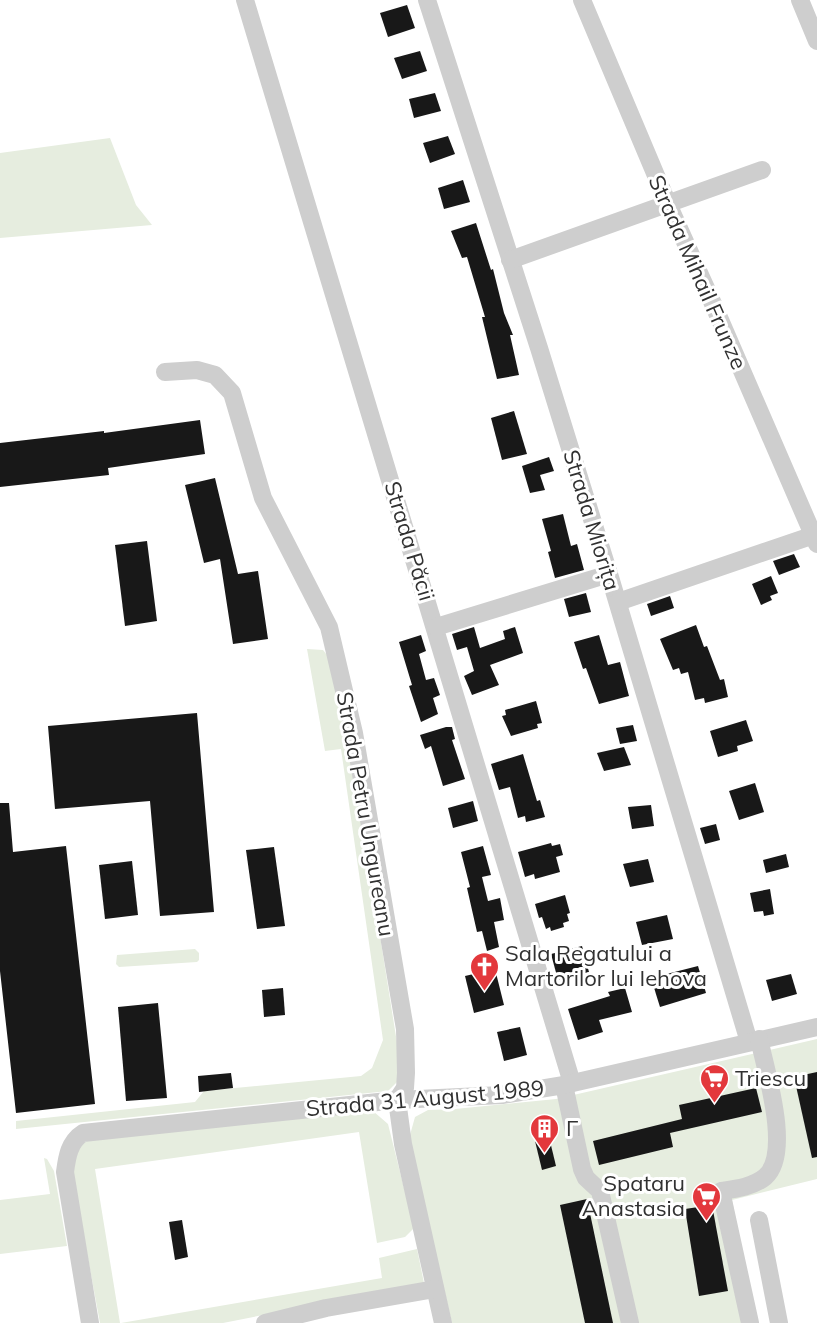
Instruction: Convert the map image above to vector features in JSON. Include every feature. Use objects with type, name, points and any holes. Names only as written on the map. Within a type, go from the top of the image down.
[{"type":"street","name":"Strada Păcii","points":[[245,0],[436,627],[568,1084],[582,1169],[586,1178],[600,1191],[630,1323]]},
{"type":"street","name":"Strada Miorița","points":[[427,0],[539,348],[754,1040],[777,1128],[777,1152],[772,1168],[764,1178],[746,1187],[721,1191],[750,1323]]},
{"type":"street","name":"Strada Mihail Frunze","points":[[582,0],[668,204],[816,538]]},
{"type":"street","points":[[800,0],[817,41]]},
{"type":"street","points":[[510,260],[762,170]]},
{"type":"street","name":"Strada Petru Ungureanu","points":[[165,372],[196,370],[215,375],[232,393],[263,498],[329,627],[354,733],[405,1029],[405,1088],[397,1100],[403,1144],[443,1323]]},
{"type":"street","points":[[618,602],[816,538]]},
{"type":"street","points":[[436,627],[609,574]]},
{"type":"street","name":"Strada 31 August 1989","points":[[90,1323],[64,1172],[67,1156],[79,1136],[89,1132],[397,1100],[480,1097],[568,1084],[817,1027]]},
{"type":"street","points":[[759,1220],[779,1323]]},
{"type":"street","points":[[265,1323],[326,1308],[435,1289]]},
{"type":"shaded area","points":[[110,138],[136,205],[152,225],[0,238],[0,153]]},
{"type":"shaded area","points":[[307,649],[323,650],[331,660],[350,748],[401,1068],[399,1080],[388,1091],[16,1129],[16,1121],[195,1102],[204,1091],[361,1076],[372,1068],[383,1040],[341,749],[325,751]]},
{"type":"shaded area","points":[[195,949],[199,953],[197,962],[119,967],[116,964],[117,955]]},
{"type":"shaded area","points":[[817,1039],[817,1179],[732,1200],[756,1323],[452,1323],[415,1166],[410,1135],[415,1117],[428,1110],[556,1099]]},
{"type":"shaded area","points":[[373,1111],[388,1124],[414,1228],[405,1237],[377,1243],[359,1132],[95,1169],[120,1323],[100,1323],[71,1167],[77,1148],[88,1140]]},
{"type":"shaded area","points":[[44,1158],[54,1171],[67,1246],[0,1254],[0,1200],[50,1194]]},
{"type":"shaded area","points":[[417,1249],[424,1283],[223,1323],[121,1323],[382,1278],[379,1258]]},
{"type":"building","points":[[407,5],[415,28],[388,37],[380,13]]},
{"type":"building","points":[[420,51],[427,71],[402,79],[394,58]]},
{"type":"building","points":[[435,93],[441,111],[414,118],[409,99]]},
{"type":"building","points":[[448,136],[455,154],[430,163],[423,143]]},
{"type":"building","points":[[463,180],[470,202],[444,209],[438,188]]},
{"type":"building","points":[[476,223],[513,335],[510,335],[519,375],[497,379],[482,317],[485,317],[467,257],[462,258],[451,231]]},
{"type":"building","points":[[514,411],[527,454],[502,460],[491,418]]},
{"type":"building","points":[[200,420],[205,454],[108,468],[109,475],[0,487],[0,443],[104,431],[104,433]]},
{"type":"building","points":[[549,457],[554,471],[540,475],[545,490],[530,493],[522,466]]},
{"type":"building","points":[[215,478],[238,574],[258,571],[268,639],[233,644],[220,559],[204,563],[185,485]]},
{"type":"building","points":[[563,514],[571,546],[577,544],[584,570],[555,578],[548,552],[551,551],[542,519]]},
{"type":"building","points":[[147,541],[157,621],[125,626],[115,545]]},
{"type":"building","points":[[794,554],[800,567],[779,575],[773,561]]},
{"type":"building","points":[[771,576],[778,593],[770,596],[772,600],[761,605],[752,584]]},
{"type":"building","points":[[586,593],[591,612],[569,617],[564,599]]},
{"type":"building","points":[[670,596],[674,608],[651,616],[647,604]]},
{"type":"building","points":[[696,625],[720,680],[724,679],[728,697],[705,703],[704,698],[695,700],[688,672],[681,674],[679,668],[673,670],[660,639]]},
{"type":"building","points":[[474,627],[480,648],[505,639],[503,631],[515,627],[523,653],[490,665],[499,685],[472,695],[464,676],[474,671],[467,647],[457,650],[452,634]]},
{"type":"building","points":[[421,635],[426,651],[419,654],[426,680],[434,678],[440,695],[433,698],[438,714],[421,722],[409,686],[412,685],[399,642]]},
{"type":"building","points":[[599,635],[608,665],[620,662],[629,696],[599,704],[574,642]]},
{"type":"building","points":[[536,701],[542,723],[537,724],[538,728],[511,736],[502,716],[506,715],[505,710]]},
{"type":"building","points":[[197,713],[214,912],[160,916],[150,801],[55,809],[48,726]]},
{"type":"building","points":[[746,720],[753,741],[737,746],[738,751],[718,757],[710,731]]},
{"type":"building","points":[[633,725],[637,741],[620,744],[616,728]]},
{"type":"building","points":[[452,727],[455,739],[452,740],[465,779],[443,786],[431,746],[425,749],[420,735]]},
{"type":"building","points":[[624,747],[631,765],[604,771],[597,753]]},
{"type":"building","points":[[523,754],[537,801],[540,800],[545,817],[526,822],[525,816],[518,818],[510,787],[499,790],[491,764]]},
{"type":"building","points":[[755,783],[764,812],[739,820],[729,791]]},
{"type":"building","points":[[473,801],[478,821],[453,828],[448,808]]},
{"type":"building","points":[[0,803],[9,803],[13,852],[66,846],[95,1104],[16,1113],[0,971]]},
{"type":"building","points":[[651,805],[654,826],[632,829],[628,807]]},
{"type":"building","points":[[716,824],[720,840],[705,844],[700,828]]},
{"type":"building","points":[[551,843],[552,846],[560,844],[563,855],[556,857],[560,872],[535,879],[534,874],[525,877],[518,852]]},
{"type":"building","points":[[483,846],[491,875],[482,877],[488,901],[500,898],[504,920],[494,922],[499,947],[487,951],[482,931],[477,932],[467,888],[470,887],[461,852]]},
{"type":"building","points":[[274,847],[285,926],[257,929],[246,850]]},
{"type":"building","points":[[786,854],[789,867],[766,873],[763,860]]},
{"type":"building","points":[[648,859],[654,882],[630,887],[623,864]]},
{"type":"building","points":[[132,861],[138,915],[105,919],[99,865]]},
{"type":"building","points":[[770,889],[774,914],[764,916],[763,911],[754,912],[750,893]]},
{"type":"building","points":[[565,895],[570,913],[567,914],[569,921],[563,923],[564,927],[551,931],[550,927],[546,929],[542,917],[539,918],[535,904]]},
{"type":"building","points":[[667,915],[673,939],[642,945],[636,922]]},
{"type":"building","points":[[582,946],[589,972],[558,980],[551,954]]},
{"type":"building","points":[[698,966],[706,993],[660,1007],[651,978]]},
{"type":"building","name":"Sala Regatului a Martorilor lui Iehova","points":[[495,969],[504,1005],[474,1013],[465,976]]},
{"type":"building","points":[[791,974],[797,994],[772,1001],[766,980]]},
{"type":"building","points":[[283,988],[285,1015],[264,1017],[262,990]]},
{"type":"building","points":[[625,988],[632,1012],[599,1020],[603,1032],[578,1040],[568,1009],[610,996],[608,992]]},
{"type":"building","points":[[158,1003],[167,1098],[126,1101],[118,1007]]},
{"type":"building","points":[[520,1027],[527,1055],[504,1061],[497,1032]]},
{"type":"building","points":[[817,1072],[817,1157],[812,1158],[794,1077]]},
{"type":"building","points":[[231,1073],[233,1088],[199,1092],[198,1076]]},
{"type":"building","points":[[756,1088],[762,1112],[670,1133],[673,1147],[599,1165],[593,1141],[682,1119],[679,1105]]},
{"type":"building","name":"Г","points":[[549,1137],[556,1166],[542,1170],[535,1141]]},
{"type":"building","points":[[587,1199],[613,1323],[585,1323],[560,1205]]},
{"type":"building","points":[[712,1205],[728,1291],[699,1296],[685,1209]]},
{"type":"building","points":[[182,1220],[188,1257],[175,1260],[169,1222]]},
{"type":"place","name":"Sala Regatului a Martorilor lui Iehova","points":[[484,992]]},
{"type":"place","name":"Triescu","points":[[714,1104]]},
{"type":"place","name":"Г","points":[[545,1154]]},
{"type":"place","name":"Spataru Anastasia","points":[[706,1222]]}]
